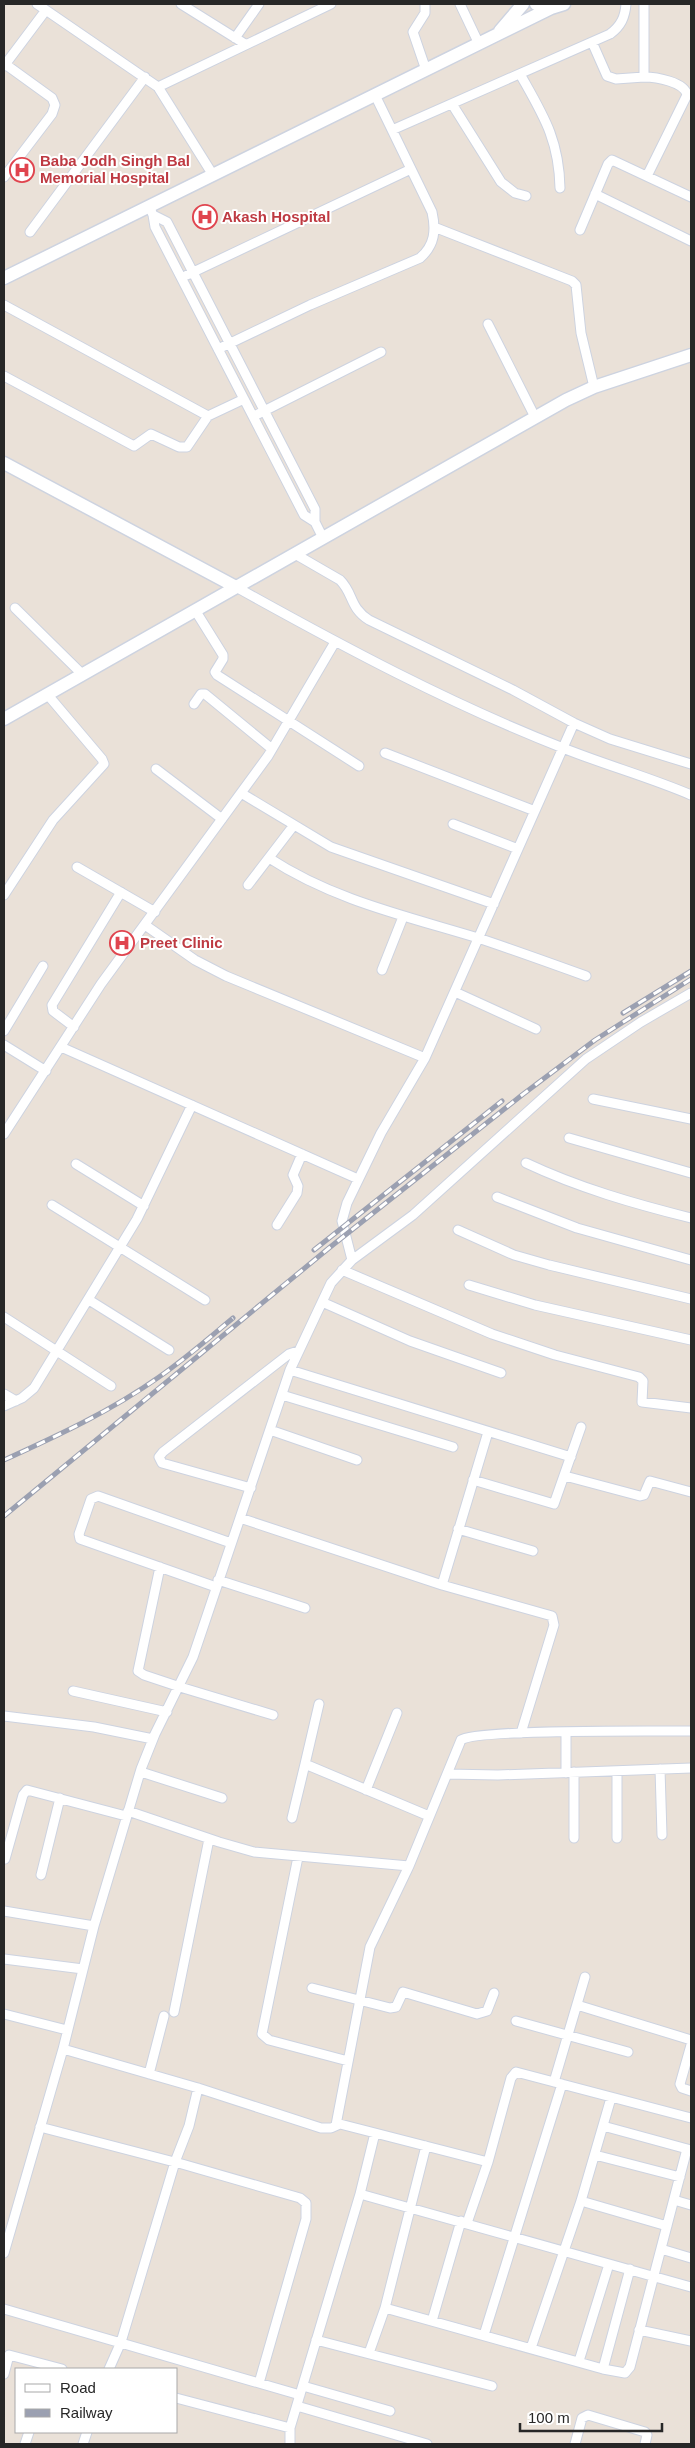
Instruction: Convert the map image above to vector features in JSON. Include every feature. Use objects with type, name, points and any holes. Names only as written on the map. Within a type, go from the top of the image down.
[{"type":"main road","points":[[497,34],[523,4]]},
{"type":"main road","points":[[536,4],[551,8]]},
{"type":"main road","points":[[4,278],[152,210],[213,175],[497,34],[551,8],[564,4]]},
{"type":"main road","points":[[4,719],[535,417],[594,387],[691,355]]},
{"type":"main road","points":[[4,463],[236,587]]},
{"type":"street","points":[[37,4],[158,87],[213,175]]},
{"type":"street","points":[[183,4],[245,44]]},
{"type":"street","points":[[235,38],[259,4]]},
{"type":"street","points":[[158,87],[331,4]]},
{"type":"street","points":[[425,4],[425,13],[413,32],[426,70]]},
{"type":"street","points":[[460,4],[478,44]]},
{"type":"street","points":[[392,130],[618,29],[623,21],[626,4]]},
{"type":"street","points":[[644,4],[644,77]]},
{"type":"street","points":[[4,177],[52,114],[55,105],[52,98],[4,65],[46,10]]},
{"type":"street","points":[[592,42],[607,76],[616,78],[644,77],[664,80],[684,88],[687,95],[647,176]]},
{"type":"street","points":[[520,74],[556,145],[560,162],[560,188]]},
{"type":"street","points":[[30,232],[145,77]]},
{"type":"street","points":[[218,349],[227,343],[420,258],[432,244],[434,227],[432,212],[375,95]]},
{"type":"street","points":[[452,104],[502,182],[515,194],[526,196]]},
{"type":"street","points":[[580,230],[608,164],[612,160],[691,198]]},
{"type":"street","points":[[181,278],[411,169]]},
{"type":"street","points":[[595,194],[691,242]]},
{"type":"street","points":[[152,210],[167,222],[227,343],[315,510],[314,522]]},
{"type":"street","points":[[152,210],[155,227],[304,515],[314,522],[323,538]]},
{"type":"street","points":[[434,227],[572,281],[576,285],[581,333],[594,387]]},
{"type":"street","points":[[4,305],[208,416]]},
{"type":"street","points":[[488,324],[535,417]]},
{"type":"street","points":[[253,417],[381,352]]},
{"type":"street","points":[[4,376],[134,446],[151,434],[179,447],[187,447],[208,416],[244,399]]},
{"type":"street","points":[[294,554],[340,580],[346,586],[354,608],[369,620],[513,690],[574,723],[610,739],[691,764]]},
{"type":"street","points":[[236,587],[335,642],[420,684],[563,748],[691,795]]},
{"type":"street","points":[[15,608],[82,674]]},
{"type":"street","points":[[195,610],[223,655],[223,659],[215,672],[217,675],[359,766]]},
{"type":"street","points":[[4,1134],[101,984],[242,793],[272,749],[335,642]]},
{"type":"street","points":[[4,895],[53,820],[104,764],[102,759],[47,694]]},
{"type":"street","points":[[194,704],[201,694],[205,694],[272,749]]},
{"type":"street","points":[[352,1260],[342,1221],[345,1208],[381,1133],[425,1058],[574,723]]},
{"type":"street","points":[[385,753],[535,811]]},
{"type":"street","points":[[156,769],[222,819]]},
{"type":"street","points":[[242,793],[331,847],[494,904]]},
{"type":"street","points":[[453,824],[518,849]]},
{"type":"street","points":[[248,885],[294,825]]},
{"type":"street","points":[[269,858],[314,884],[378,909],[479,938],[586,976]]},
{"type":"street","points":[[77,867],[155,912]]},
{"type":"street","points":[[74,1027],[53,1011],[52,1005],[121,892]]},
{"type":"street","points":[[382,970],[403,917]]},
{"type":"street","points":[[145,925],[195,960],[226,976],[425,1058]]},
{"type":"street","points":[[4,1031],[43,966]]},
{"type":"street","points":[[455,992],[536,1029]]},
{"type":"street","points":[[4,2252],[62,2049],[94,1926],[141,1772],[153,1739],[180,1687],[203,1630],[217,1583],[290,1370],[322,1302],[342,1270],[352,1260],[413,1215],[586,1058],[641,1022],[691,993]]},
{"type":"street","points":[[4,1044],[46,1071]]},
{"type":"street","points":[[61,1048],[358,1179]]},
{"type":"street","points":[[593,1099],[691,1119]]},
{"type":"street","points":[[4,1406],[16,1401],[34,1388],[89,1300],[144,1206],[192,1105]]},
{"type":"street","points":[[569,1138],[691,1172]]},
{"type":"street","points":[[277,1225],[297,1193],[298,1186],[293,1175],[302,1154]]},
{"type":"street","points":[[526,1163],[559,1178],[604,1194],[691,1218]]},
{"type":"street","points":[[76,1164],[144,1206]]},
{"type":"street","points":[[497,1197],[577,1228],[691,1260]]},
{"type":"street","points":[[52,1205],[121,1246],[205,1300]]},
{"type":"street","points":[[458,1230],[514,1255],[549,1266],[691,1299]]},
{"type":"street","points":[[342,1270],[492,1334],[555,1355],[639,1377],[643,1381],[642,1402],[691,1408]]},
{"type":"street","points":[[469,1285],[544,1307],[691,1340]]},
{"type":"street","points":[[89,1300],[169,1350]]},
{"type":"street","points":[[322,1302],[410,1341],[501,1373]]},
{"type":"street","points":[[4,1317],[111,1386]]},
{"type":"street","points":[[251,1488],[162,1463],[159,1458],[164,1452],[289,1354],[298,1351]]},
{"type":"street","points":[[290,1370],[571,1457]]},
{"type":"street","points":[[4,1394],[16,1401]]},
{"type":"street","points":[[282,1395],[453,1447]]},
{"type":"street","points":[[473,1480],[554,1504],[581,1427]]},
{"type":"street","points":[[270,1430],[357,1460]]},
{"type":"street","points":[[442,1584],[488,1432]]},
{"type":"street","points":[[565,1476],[640,1496],[644,1495],[650,1482],[691,1492]]},
{"type":"street","points":[[231,1542],[98,1496],[92,1497],[79,1534],[80,1539],[160,1567],[305,1608]]},
{"type":"street","points":[[240,1518],[442,1584],[552,1616],[554,1625],[521,1734]]},
{"type":"street","points":[[458,1529],[533,1550]]},
{"type":"street","points":[[160,1567],[138,1671],[144,1676],[273,1715]]},
{"type":"street","points":[[73,1691],[167,1712]]},
{"type":"street","points":[[292,1818],[319,1704]]},
{"type":"street","points":[[366,1790],[397,1713]]},
{"type":"street","points":[[4,1716],[94,1728],[153,1739]]},
{"type":"street","points":[[336,2125],[370,1947],[409,1866],[458,1745],[464,1738],[566,1732],[691,1731]]},
{"type":"street","points":[[566,1732],[574,1838]]},
{"type":"street","points":[[306,1764],[429,1816]]},
{"type":"street","points":[[447,1774],[498,1775],[691,1768]]},
{"type":"street","points":[[660,1769],[662,1835]]},
{"type":"street","points":[[617,1770],[617,1838]]},
{"type":"street","points":[[141,1772],[222,1798]]},
{"type":"street","points":[[5,1859],[24,1792],[31,1790],[127,1814],[254,1852],[409,1866]]},
{"type":"street","points":[[41,1876],[60,1798]]},
{"type":"street","points":[[174,2012],[209,1839]]},
{"type":"street","points":[[298,1857],[262,2034],[269,2040],[348,2062]]},
{"type":"street","points":[[4,1911],[94,1926]]},
{"type":"street","points":[[4,1959],[83,1969]]},
{"type":"street","points":[[484,2335],[558,2083],[568,2035],[585,1977]]},
{"type":"street","points":[[312,1988],[393,2008],[403,1992],[477,2014],[487,2011],[494,1993]]},
{"type":"street","points":[[576,2006],[691,2040]]},
{"type":"street","points":[[4,2014],[67,2030]]},
{"type":"street","points":[[149,2074],[164,2016]]},
{"type":"street","points":[[516,2021],[628,2052]]},
{"type":"street","points":[[691,2045],[680,2082],[682,2088],[691,2091]]},
{"type":"street","points":[[62,2049],[198,2088],[321,2128],[331,2128],[336,2125],[488,2162]]},
{"type":"street","points":[[432,2320],[464,2222],[488,2162],[513,2074],[521,2072],[611,2098],[691,2118]]},
{"type":"street","points":[[109,2368],[121,2342],[176,2162],[189,2126],[198,2088]]},
{"type":"street","points":[[531,2348],[581,2201],[611,2098]]},
{"type":"street","points":[[385,2308],[622,2374],[628,2370],[689,2149],[603,2126]]},
{"type":"street","points":[[40,2127],[176,2162],[300,2198],[306,2203],[306,2219],[259,2382]]},
{"type":"street","points":[[290,2444],[290,2428],[360,2194],[375,2133]]},
{"type":"street","points":[[369,2353],[385,2308],[412,2208],[426,2146]]},
{"type":"street","points":[[595,2155],[680,2176]]},
{"type":"street","points":[[360,2194],[691,2287]]},
{"type":"street","points":[[674,2200],[691,2205]]},
{"type":"street","points":[[581,2201],[667,2226]]},
{"type":"street","points":[[661,2249],[691,2258]]},
{"type":"street","points":[[579,2361],[609,2264]]},
{"type":"street","points":[[603,2369],[630,2270]]},
{"type":"street","points":[[4,2310],[259,2382],[390,2411]]},
{"type":"street","points":[[639,2330],[691,2341]]},
{"type":"street","points":[[316,2340],[492,2386]]},
{"type":"street","points":[[4,2374],[6,2354],[47,2367]]},
{"type":"street","points":[[178,2399],[290,2428]]},
{"type":"street","points":[[297,2406],[427,2444]]},
{"type":"street","points":[[575,2444],[582,2418],[588,2415],[645,2432],[647,2435],[646,2444]]},
{"type":"railway","points":[[623,1013],[691,971]]},
{"type":"railway","points":[[4,1516],[329,1248],[522,1095],[595,1040],[691,979]]},
{"type":"railway","points":[[314,1250],[502,1101]]},
{"type":"railway","points":[[4,1460],[44,1442],[122,1401],[178,1363],[233,1318]]},
{"type":"place","name":"Baba Jodh Singh Bal Memorial Hospital","points":[[22,170]]},
{"type":"place","name":"Akash Hospital","points":[[205,217]]},
{"type":"place","name":"Preet Clinic","points":[[122,943]]}]
